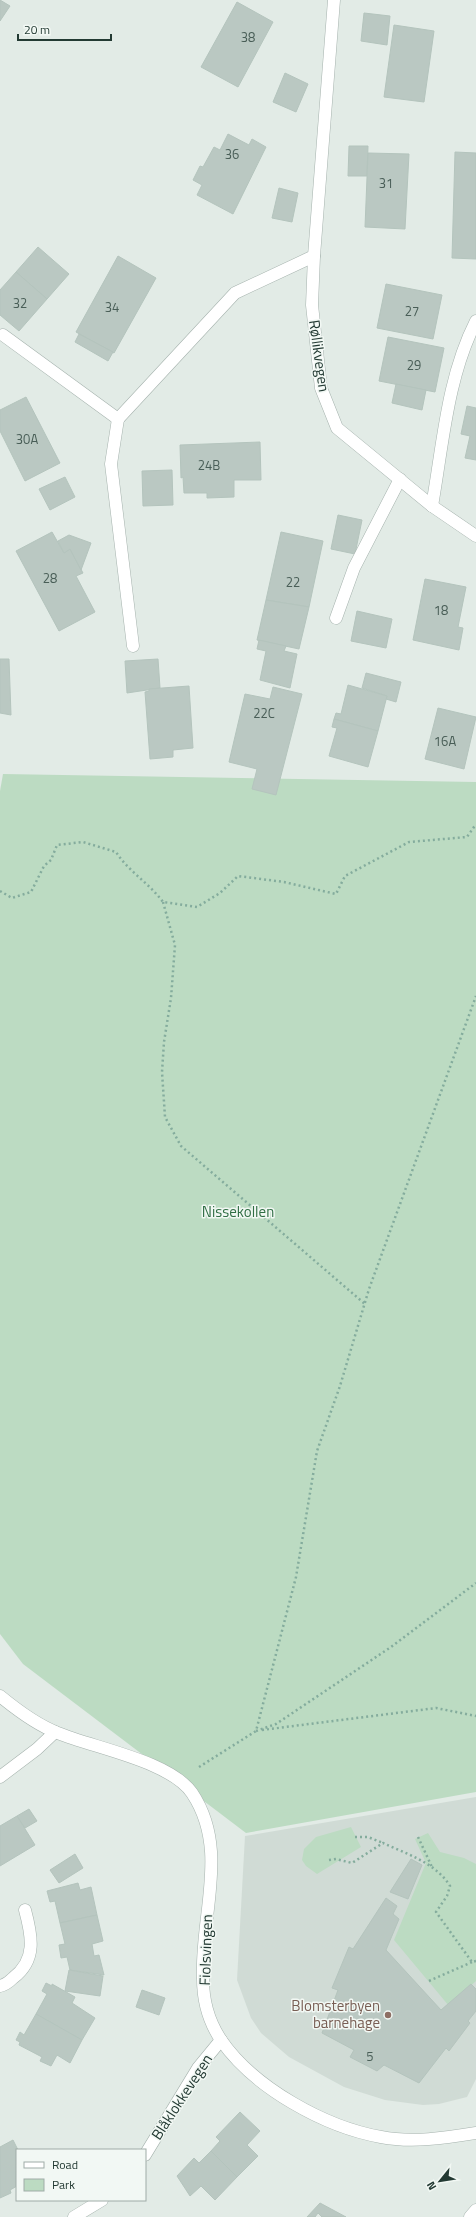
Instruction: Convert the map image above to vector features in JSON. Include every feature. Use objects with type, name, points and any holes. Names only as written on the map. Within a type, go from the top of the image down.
[{"type":"street","name":"Røllikvegen","points":[[334,0],[314,256],[312,305],[321,388],[337,428],[432,506],[476,536]]},
{"type":"street","points":[[133,646],[111,464],[118,420],[235,293],[314,256]]},
{"type":"street","points":[[432,506],[453,380],[466,341],[476,321]]},
{"type":"street","points":[[3,335],[118,420]]},
{"type":"street","points":[[336,618],[354,568],[400,479]]},
{"type":"street","name":"Fiolsvingen","points":[[0,1696],[16,1708],[55,1732],[152,1764],[168,1772],[180,1779],[199,1805],[207,1822],[211,1842],[212,1864],[202,1979],[205,2002],[212,2023],[221,2040],[238,2060],[287,2100],[321,2119],[352,2130],[382,2138],[410,2139],[442,2138],[476,2133]]},
{"type":"street","points":[[0,1777],[37,1749],[55,1732]]},
{"type":"street","points":[[0,1986],[5,1985],[24,1970],[32,1948],[30,1926],[25,1910]]},
{"type":"street","name":"Blåklokkevegen","points":[[146,2153],[198,2068],[221,2040]]},
{"type":"street","points":[[74,2217],[100,2201]]},
{"type":"street","points":[[470,2217],[476,2210]]},
{"type":"path","points":[[163,902],[197,907],[220,893],[238,876],[284,882],[336,894],[345,876],[409,842],[467,837],[476,824]]},
{"type":"path","points":[[0,891],[12,898],[31,892],[44,866],[52,860],[57,845],[83,842],[116,852],[123,863],[152,888],[163,902],[175,945],[171,998],[164,1042],[162,1072],[165,1117],[181,1146],[365,1304]]},
{"type":"path","points":[[256,1731],[296,1577],[317,1451],[365,1304],[476,996]]},
{"type":"path","points":[[195,1769],[256,1731],[276,1724],[391,1647],[476,1583]]},
{"type":"path","points":[[256,1731],[436,1708],[476,1716]]},
{"type":"path","points":[[355,1837],[368,1836],[432,1867],[445,1878],[450,1886],[447,1896],[436,1912],[474,1962],[429,1981]]},
{"type":"path","points":[[418,1838],[432,1867]]},
{"type":"path","points":[[329,1860],[336,1859],[352,1863],[383,1843]]},
{"type":"shaded area","points":[[476,1797],[476,2079],[467,2097],[439,2104],[423,2105],[385,2100],[344,2087],[289,2057],[261,2033],[251,2018],[237,1980],[245,1836]]},
{"type":"green space","name":"Nissekollen","points":[[3,774],[476,782],[476,1792],[246,1833],[23,1664],[0,1634],[0,791]]},
{"type":"green space","points":[[351,1827],[361,1847],[317,1874],[306,1866],[302,1860],[304,1849],[316,1837]]},
{"type":"green space","points":[[428,1833],[440,1852],[464,1858],[476,1864],[476,1981],[449,2006],[394,1940],[426,1863],[415,1839]]},
{"type":"building","points":[[0,0],[10,6],[0,21]]},
{"type":"building","points":[[237,2],[273,22],[238,87],[201,67]]},
{"type":"building","points":[[364,13],[390,16],[387,45],[361,41]]},
{"type":"building","points":[[394,25],[434,31],[424,102],[384,97]]},
{"type":"building","points":[[285,73],[308,84],[296,112],[273,102]]},
{"type":"building","points":[[228,134],[249,145],[252,139],[266,147],[233,214],[197,195],[202,185],[193,180],[200,166],[203,167],[214,147],[220,150]]},
{"type":"building","points":[[349,146],[368,146],[367,176],[348,176]]},
{"type":"building","points":[[455,152],[476,153],[476,259],[452,258]]},
{"type":"building","points":[[368,153],[409,154],[405,229],[365,227]]},
{"type":"building","points":[[279,188],[298,193],[292,222],[272,218]]},
{"type":"building","points":[[38,247],[69,274],[47,299],[16,272]]},
{"type":"building","points":[[118,256],[156,278],[114,353],[76,332]]},
{"type":"building","points":[[16,272],[47,299],[19,331],[0,315],[0,290]]},
{"type":"building","points":[[386,284],[442,295],[433,339],[377,328]]},
{"type":"building","points":[[79,334],[113,352],[108,361],[75,342]]},
{"type":"building","points":[[388,337],[444,348],[435,392],[379,381]]},
{"type":"building","points":[[396,384],[426,390],[422,410],[392,403]]},
{"type":"building","points":[[26,397],[60,463],[25,481],[0,431],[0,410]]},
{"type":"building","points":[[467,406],[476,408],[476,460],[465,458],[470,436],[461,434]]},
{"type":"building","points":[[260,442],[261,480],[234,480],[234,497],[207,498],[207,493],[184,493],[183,477],[181,478],[180,445]]},
{"type":"building","points":[[172,470],[173,505],[143,506],[142,471]]},
{"type":"building","points":[[65,477],[75,497],[50,510],[39,489]]},
{"type":"building","points":[[338,515],[362,520],[355,554],[331,549]]},
{"type":"building","points":[[52,532],[64,553],[70,549],[83,573],[76,576],[95,612],[59,631],[16,551]]},
{"type":"building","points":[[281,532],[323,541],[309,607],[266,600]]},
{"type":"building","points":[[69,535],[91,543],[81,570],[70,549],[64,553],[58,541]]},
{"type":"building","points":[[425,579],[466,587],[458,627],[463,628],[459,650],[413,640]]},
{"type":"building","points":[[266,600],[309,607],[299,649],[257,640]]},
{"type":"building","points":[[357,611],[392,619],[386,648],[351,641]]},
{"type":"building","points":[[259,640],[286,646],[284,651],[297,654],[290,688],[260,680],[266,651],[257,649]]},
{"type":"building","points":[[0,659],[9,659],[11,715],[0,713]]},
{"type":"building","points":[[158,659],[160,688],[127,693],[125,661]]},
{"type":"building","points":[[366,673],[401,682],[396,702],[386,699],[387,696],[362,688]]},
{"type":"building","points":[[348,685],[387,696],[378,731],[334,719],[336,713],[341,714]]},
{"type":"building","points":[[189,686],[193,748],[173,750],[173,757],[150,759],[145,692],[149,691],[149,689]]},
{"type":"building","points":[[273,687],[302,694],[276,795],[252,789],[257,769],[229,762],[245,694],[270,699]]},
{"type":"building","points":[[438,708],[476,717],[464,769],[425,759]]},
{"type":"building","points":[[334,719],[378,731],[368,767],[329,756],[337,728],[332,727]]},
{"type":"building","points":[[29,1809],[37,1821],[25,1828],[17,1816]]},
{"type":"building","points":[[17,1816],[35,1845],[0,1866],[0,1826]]},
{"type":"building","points":[[75,1854],[83,1868],[59,1883],[50,1870]]},
{"type":"building","points":[[411,1859],[422,1865],[408,1899],[390,1892]]},
{"type":"building","points":[[78,1883],[80,1890],[91,1887],[97,1915],[60,1923],[55,1901],[50,1902],[47,1891]]},
{"type":"building","points":[[386,1898],[397,1906],[393,1914],[399,1919],[386,1950],[441,2010],[471,1984],[476,1989],[476,2011],[468,2021],[470,2023],[449,2051],[446,2048],[419,2083],[384,2065],[377,2071],[350,2057],[354,2050],[322,2033],[338,1990],[332,1988],[349,1947],[353,1949]]},
{"type":"building","points":[[97,1915],[103,1941],[92,1944],[94,1956],[99,1955],[104,1975],[70,1970],[67,1957],[61,1958],[59,1945],[65,1944],[60,1923]]},
{"type":"building","points":[[69,1970],[103,1976],[100,1996],[65,1991]]},
{"type":"building","points":[[46,1983],[52,1986],[52,1984],[75,1997],[72,2003],[95,2018],[82,2040],[36,2014],[47,1994],[42,1991]]},
{"type":"building","points":[[142,1990],[165,1998],[159,2015],[136,2007]]},
{"type":"building","points":[[36,2014],[82,2040],[70,2063],[57,2055],[51,2066],[40,2061],[42,2057],[19,2045],[20,2042],[16,2040],[20,2032],[24,2035]]},
{"type":"building","points":[[240,2112],[260,2131],[247,2145],[258,2156],[237,2177],[211,2151],[220,2141],[216,2137]]},
{"type":"building","points":[[13,2140],[18,2149],[16,2149],[16,2187],[10,2190],[11,2193],[0,2198],[0,2147]]},
{"type":"building","points":[[211,2151],[237,2177],[215,2200],[201,2186],[190,2196],[177,2176],[194,2158],[199,2163]]},
{"type":"building","points":[[320,2203],[346,2217],[322,2217],[318,2213],[315,2217],[307,2217]]},
{"type":"place","name":"Blomsterbyen barnehage","points":[[388,2015]]}]
